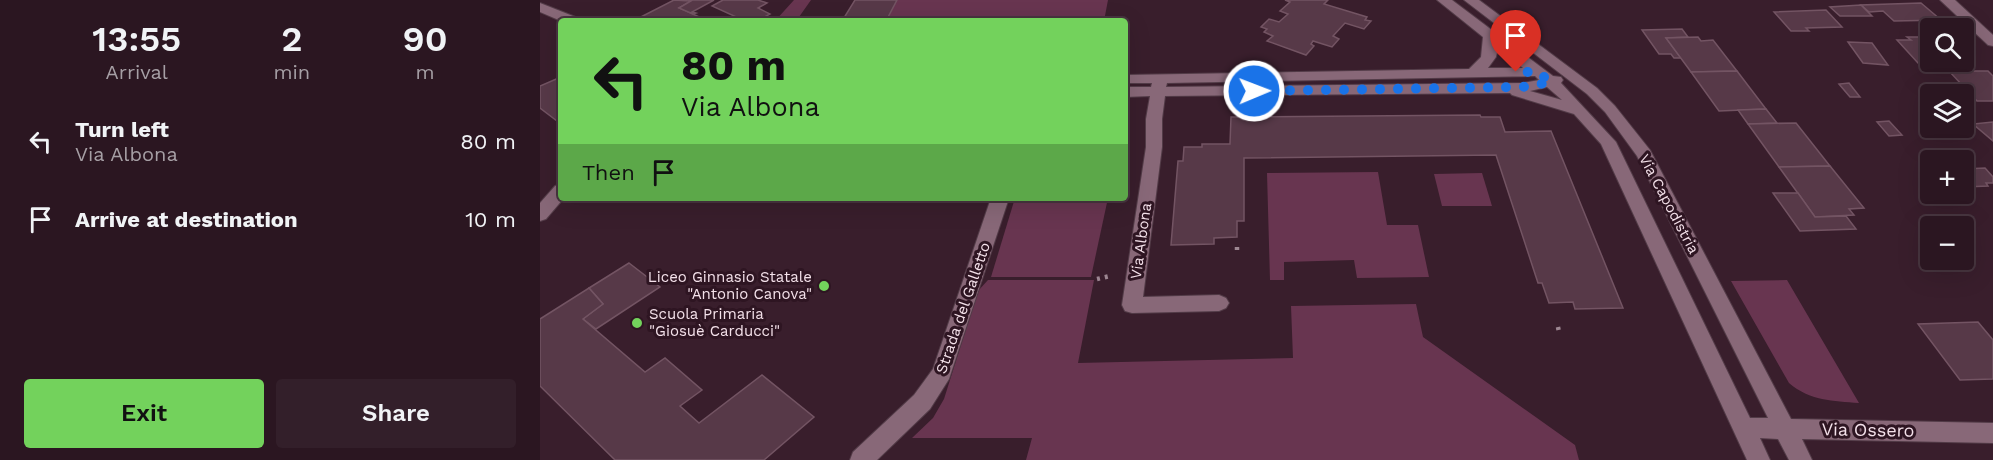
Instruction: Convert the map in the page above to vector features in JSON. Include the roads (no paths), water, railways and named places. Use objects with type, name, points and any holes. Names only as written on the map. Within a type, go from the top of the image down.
[{"type":"street","name":"Via Capodistria","points":[[1444,0],[1544,77],[1582,112],[1608,142],[1759,460]]},
{"type":"street","name":"Via Capodistria","points":[[1471,0],[1610,109],[1644,154],[1801,460]]},
{"type":"street","points":[[1947,0],[1993,42]]},
{"type":"street","points":[[540,7],[566,18]]},
{"type":"street","points":[[1473,73],[1491,57],[1490,36]]},
{"type":"street","points":[[1128,91],[1159,85],[1473,73],[1544,77],[1568,74]]},
{"type":"street","points":[[1128,80],[1159,85],[1497,88],[1523,87],[1544,77]]},
{"type":"street","name":"Via Albona","points":[[1159,85],[1154,119],[1154,147],[1132,305],[1219,303]]},
{"type":"street","points":[[1497,88],[1527,94],[1582,112]]},
{"type":"street","points":[[540,215],[558,194]]},
{"type":"street","name":"Strada del Galletto","points":[[861,460],[922,402],[942,373],[999,201]]},
{"type":"street","name":"Via Ossero","points":[[1744,428],[1993,433]]},
{"type":"place","name":"Liceo Ginnasio Statale \"Antonio Canova\"","points":[[824,286]]},
{"type":"place","name":"Scuola Primaria \"Giosuè Carducci\"","points":[[637,323]]}]
